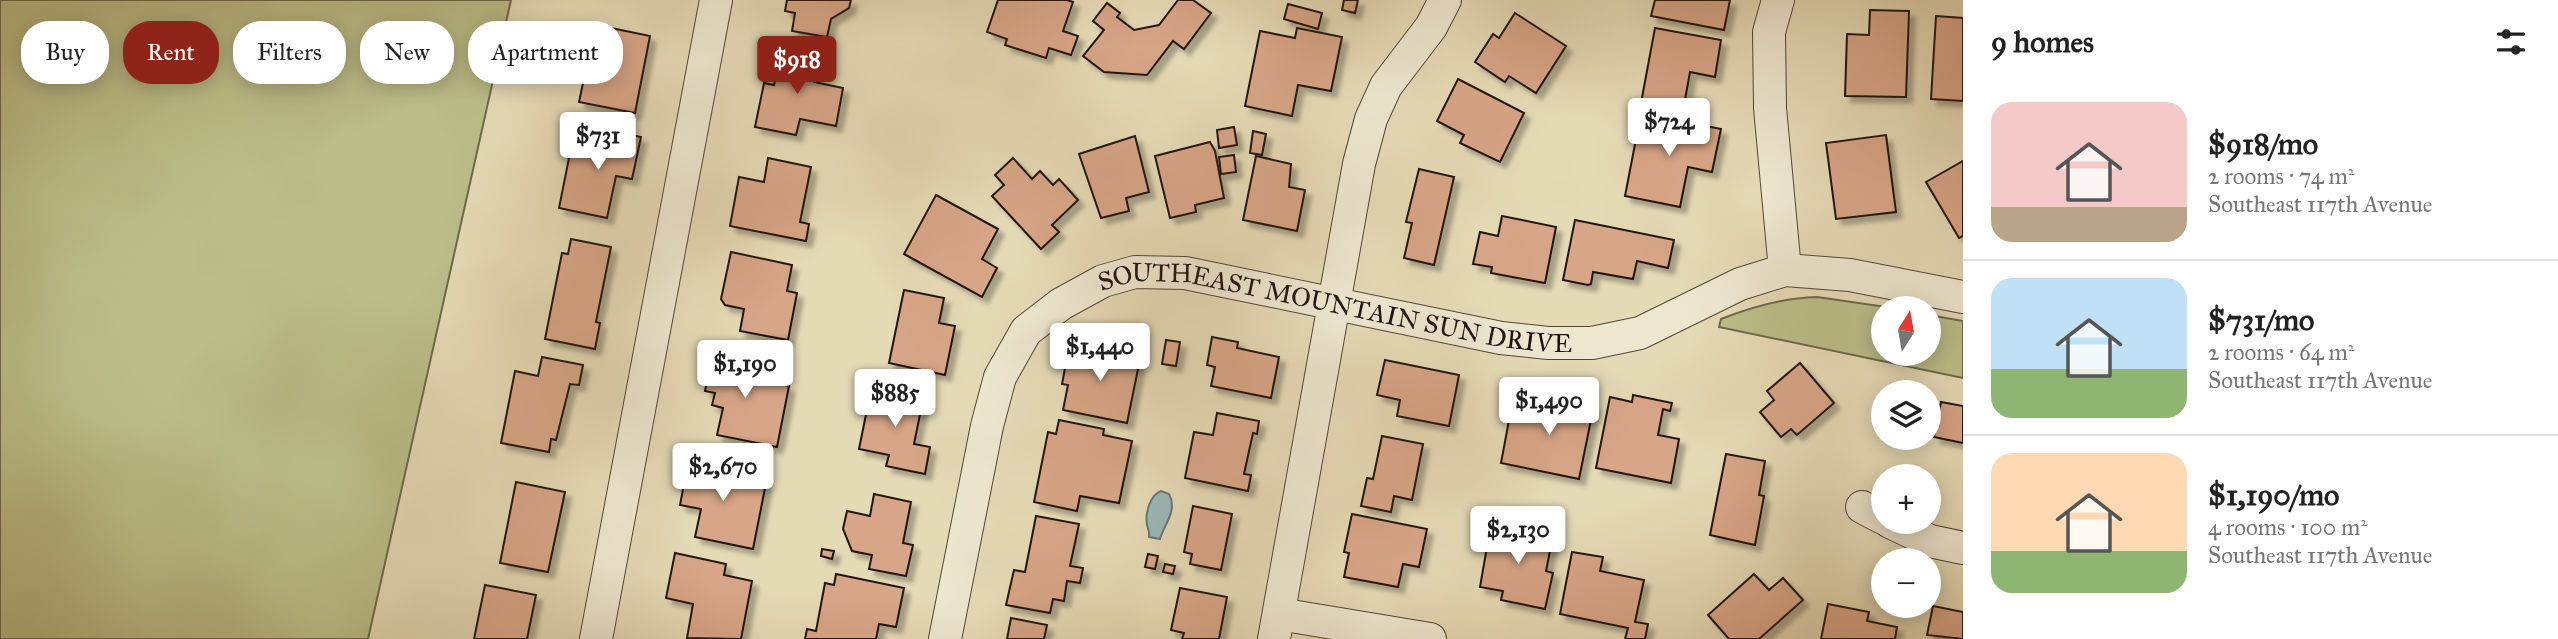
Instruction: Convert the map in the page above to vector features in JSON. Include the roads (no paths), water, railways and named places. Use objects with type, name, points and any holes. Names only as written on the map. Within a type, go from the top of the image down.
[{"type":"street","points":[[596,639],[716,0]]},
{"type":"street","points":[[1430,639],[1277,627],[1359,164],[1371,119],[1386,86],[1431,26],[1445,0]]},
{"type":"street","points":[[1778,0],[1769,32],[1770,108],[1785,270]]},
{"type":"street","name":"SOUTHEAST MOUNTAIN SUN DRIVE","points":[[945,639],[987,426],[1000,377],[1026,331],[1061,304],[1103,281],[1135,272],[1185,273],[1501,338],[1548,343],[1592,342],[1640,333],[1740,284],[1785,270],[1850,275],[1963,297]]},
{"type":"street","points":[[1915,534],[1930,541],[1963,548]]},
{"type":"water","points":[[1161,491],[1169,494],[1172,506],[1160,539],[1149,537],[1147,520],[1151,500]]}]
